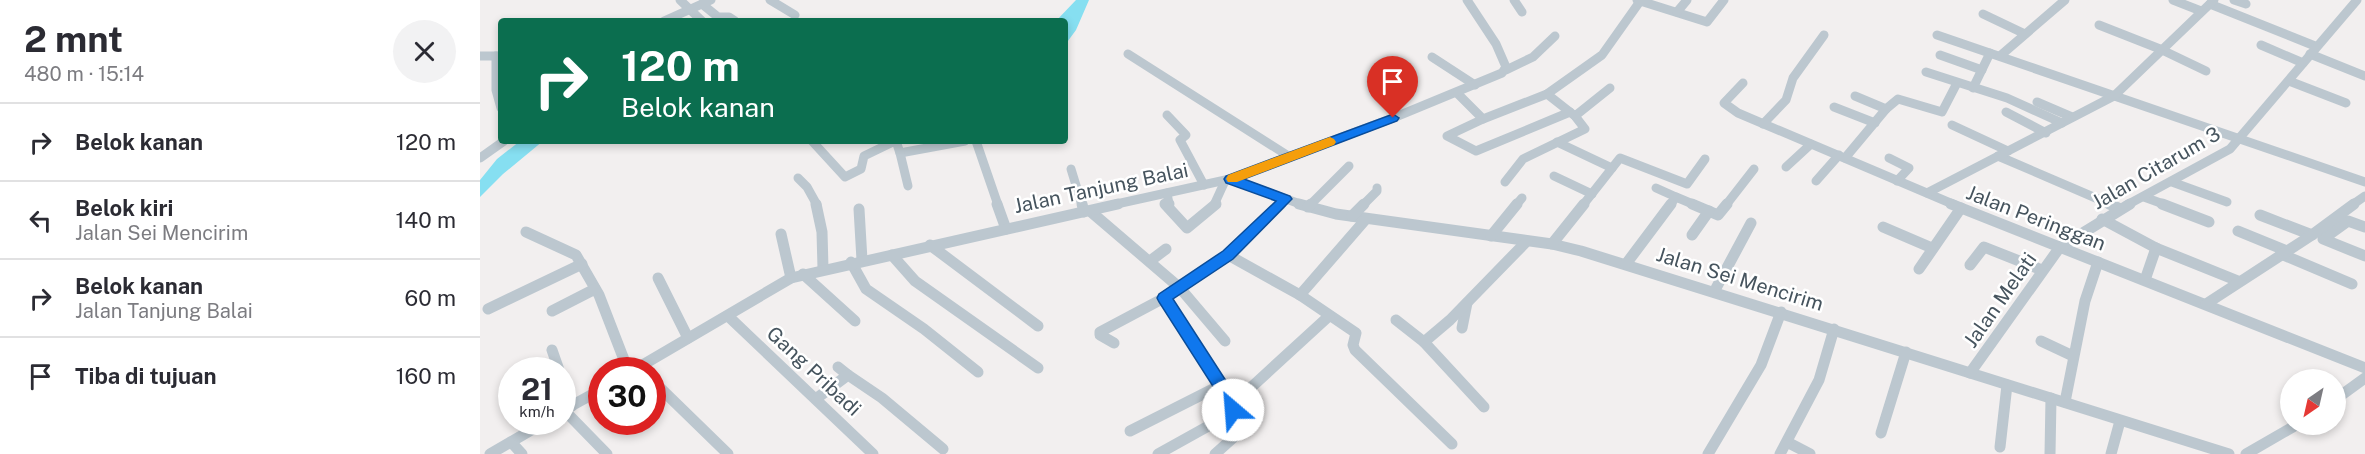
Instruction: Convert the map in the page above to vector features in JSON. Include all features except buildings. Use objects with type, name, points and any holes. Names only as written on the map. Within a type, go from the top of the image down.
[{"type":"street","points":[[680,0],[699,18]]},
{"type":"street","points":[[770,0],[795,15]]},
{"type":"street","points":[[1467,0],[1496,44],[1506,70]]},
{"type":"street","points":[[1514,0],[1522,12]]},
{"type":"street","points":[[1610,88],[1572,114],[1476,151],[1447,136],[1547,94],[1602,55],[1640,0],[1707,22],[1724,0]]},
{"type":"street","points":[[1677,12],[1687,0]]},
{"type":"street","points":[[1973,88],[1982,70],[1995,55],[2025,34],[2065,0]]},
{"type":"street","points":[[2173,0],[2201,11]]},
{"type":"street","points":[[2234,0],[2246,4]]},
{"type":"street","name":"Jalan Citarum 3","points":[[2060,247],[2102,219],[2230,149],[2289,81],[2312,50],[2357,0]]},
{"type":"street","points":[[671,18],[706,2],[718,17],[730,18]]},
{"type":"street","points":[[1927,193],[2114,96],[2212,2],[2365,76]]},
{"type":"street","points":[[1983,14],[2025,34]]},
{"type":"street","points":[[2099,25],[2206,71]]},
{"type":"street","points":[[1763,124],[1786,100],[1792,78],[1824,35]]},
{"type":"street","name":"Jalan Tanjung Balai","points":[[657,357],[791,278],[823,268],[892,255],[1228,180],[1457,93],[1517,67],[1537,54],[1555,36]]},
{"type":"street","points":[[1937,36],[2365,182]]},
{"type":"street","points":[[2261,45],[2303,63]]},
{"type":"street","points":[[1128,54],[1290,157]]},
{"type":"street","points":[[1940,55],[1982,70]]},
{"type":"street","points":[[480,56],[498,56]]},
{"type":"street","points":[[1432,57],[1475,85]]},
{"type":"street","points":[[498,67],[496,90],[498,97]]},
{"type":"street","points":[[1926,72],[2000,98],[2007,98],[2062,123]]},
{"type":"street","points":[[2289,81],[2346,103]]},
{"type":"street","name":"Jalan Peringgan","points":[[1743,83],[1724,103],[1738,113],[1961,208],[2365,368]]},
{"type":"street","points":[[1816,181],[1898,99],[1942,112],[1957,83]]},
{"type":"street","points":[[1457,93],[1483,119]]},
{"type":"street","points":[[1504,182],[1523,159],[1585,129],[1572,114],[1547,94]]},
{"type":"street","points":[[1855,96],[1886,109]]},
{"type":"street","points":[[2037,102],[2072,117]]},
{"type":"street","points":[[1834,107],[1875,123]]},
{"type":"street","points":[[2006,112],[2046,133]]},
{"type":"street","points":[[1167,115],[1186,135],[1179,140],[1204,185]]},
{"type":"street","points":[[1952,125],[2003,153],[2121,209]]},
{"type":"street","points":[[1557,142],[1612,168]]},
{"type":"street","points":[[480,158],[500,144]]},
{"type":"street","points":[[815,144],[845,177],[861,169],[863,157],[888,144]]},
{"type":"street","points":[[866,144],[870,152]]},
{"type":"street","points":[[896,144],[908,186]]},
{"type":"street","points":[[900,153],[949,144]]},
{"type":"street","points":[[977,144],[1006,229]]},
{"type":"street","points":[[1786,167],[1810,144]]},
{"type":"street","points":[[1552,244],[1622,158],[1687,184],[1705,159]]},
{"type":"street","points":[[1889,158],[1909,168],[1897,180]]},
{"type":"street","points":[[1308,207],[1349,166]]},
{"type":"street","points":[[1656,188],[1719,214],[1754,169]]},
{"type":"street","points":[[1071,170],[1087,212],[1150,261],[1180,288],[1225,341]]},
{"type":"street","points":[[1554,176],[1592,194]]},
{"type":"street","points":[[798,178],[812,193],[819,208],[823,268]]},
{"type":"street","points":[[1167,192],[1169,204],[1165,204],[1187,228],[1216,204],[1228,180]]},
{"type":"street","name":"Jalan Sei Mencirim","points":[[1228,180],[1308,207],[1366,219],[1552,244],[1626,264],[2229,454]]},
{"type":"street","points":[[2172,182],[2227,202]]},
{"type":"street","points":[[1352,216],[1377,191],[1377,188]]},
{"type":"street","points":[[2144,196],[2209,222]]},
{"type":"street","points":[[2206,304],[2238,281],[2312,235],[2365,196]]},
{"type":"street","points":[[1626,264],[1676,197]]},
{"type":"street","points":[[1491,236],[1522,198]]},
{"type":"street","points":[[1114,344],[1100,332],[1164,298],[1228,255],[1286,199]]},
{"type":"street","points":[[859,208],[857,261],[866,289],[924,329],[978,372]]},
{"type":"street","points":[[1919,269],[1961,208]]},
{"type":"street","points":[[1692,235],[1709,211]]},
{"type":"street","points":[[2260,215],[2312,235]]},
{"type":"street","points":[[1300,296],[1366,219]]},
{"type":"street","points":[[2102,219],[2156,248],[2238,281]]},
{"type":"street","points":[[2365,227],[2348,221],[2323,238],[2365,256]]},
{"type":"street","points":[[1714,292],[1751,222]]},
{"type":"street","points":[[1883,227],[1932,248]]},
{"type":"street","points":[[2238,231],[2352,284]]},
{"type":"street","points":[[526,232],[576,255],[596,289],[630,357]]},
{"type":"street","points":[[782,234],[791,278]]},
{"type":"street","points":[[1424,342],[1467,303],[1527,241]]},
{"type":"street","points":[[930,245],[972,279],[1001,296],[1038,326]]},
{"type":"street","points":[[1970,265],[1984,247],[2042,270]]},
{"type":"street","name":"Jalan Melati","points":[[1970,373],[2060,247]]},
{"type":"street","points":[[2145,280],[2156,248]]},
{"type":"street","points":[[1150,261],[1166,249]]},
{"type":"street","points":[[892,255],[922,286],[1038,368]]},
{"type":"street","points":[[1228,255],[1300,296],[1356,333],[1353,345],[1355,350],[1452,444]]},
{"type":"street","points":[[2065,402],[2085,301],[2098,262]]},
{"type":"street","points":[[488,309],[582,264]]},
{"type":"street","points":[[803,274],[855,321]]},
{"type":"street","points":[[658,278],[688,338]]},
{"type":"street","points":[[552,311],[596,289]]},
{"type":"street","points":[[1164,298],[1221,385],[1243,429],[1215,454]]},
{"type":"street","points":[[1462,328],[1467,303]]},
{"type":"street","points":[[1708,454],[1761,365],[1781,312]]},
{"type":"street","name":"Gang Pribadi","points":[[728,316],[817,398],[873,454]]},
{"type":"street","points":[[1158,454],[1226,418],[1233,407],[1329,316]]},
{"type":"street","points":[[1396,320],[1424,342],[1484,407]]},
{"type":"street","points":[[1780,454],[1814,396],[1827,363],[1834,329]]},
{"type":"street","points":[[2041,341],[2073,356]]},
{"type":"street","points":[[552,350],[555,357]]},
{"type":"street","points":[[1881,433],[1906,352]]},
{"type":"street","points":[[817,398],[843,371],[900,412],[943,449]]},
{"type":"street","points":[[2346,393],[2363,383]]},
{"type":"street","points":[[1130,431],[1221,385]]},
{"type":"street","points":[[2000,447],[2007,385]]},
{"type":"street","points":[[666,394],[728,454]]},
{"type":"street","points":[[2050,398],[2050,454]]},
{"type":"street","points":[[576,420],[607,454]]},
{"type":"street","points":[[2111,454],[2120,421]]},
{"type":"street","points":[[2246,454],[2280,434]]},
{"type":"street","points":[[490,454],[511,442],[518,435]]},
{"type":"street","points":[[511,442],[522,454]]},
{"type":"street","points":[[1787,442],[1809,454]]},
{"type":"water","points":[[1076,0],[1089,0],[1076,30],[1068,41],[1068,18],[1059,18]]},
{"type":"water","points":[[516,144],[539,144],[503,174],[480,197],[480,180],[497,159]]},
{"type":"slow traffic","points":[[1232,179],[1330,142]]},
{"type":"route","points":[[1233,410],[1233,404],[1164,298],[1193,281],[1228,255],[1286,199],[1230,179],[1393,118]]}]
